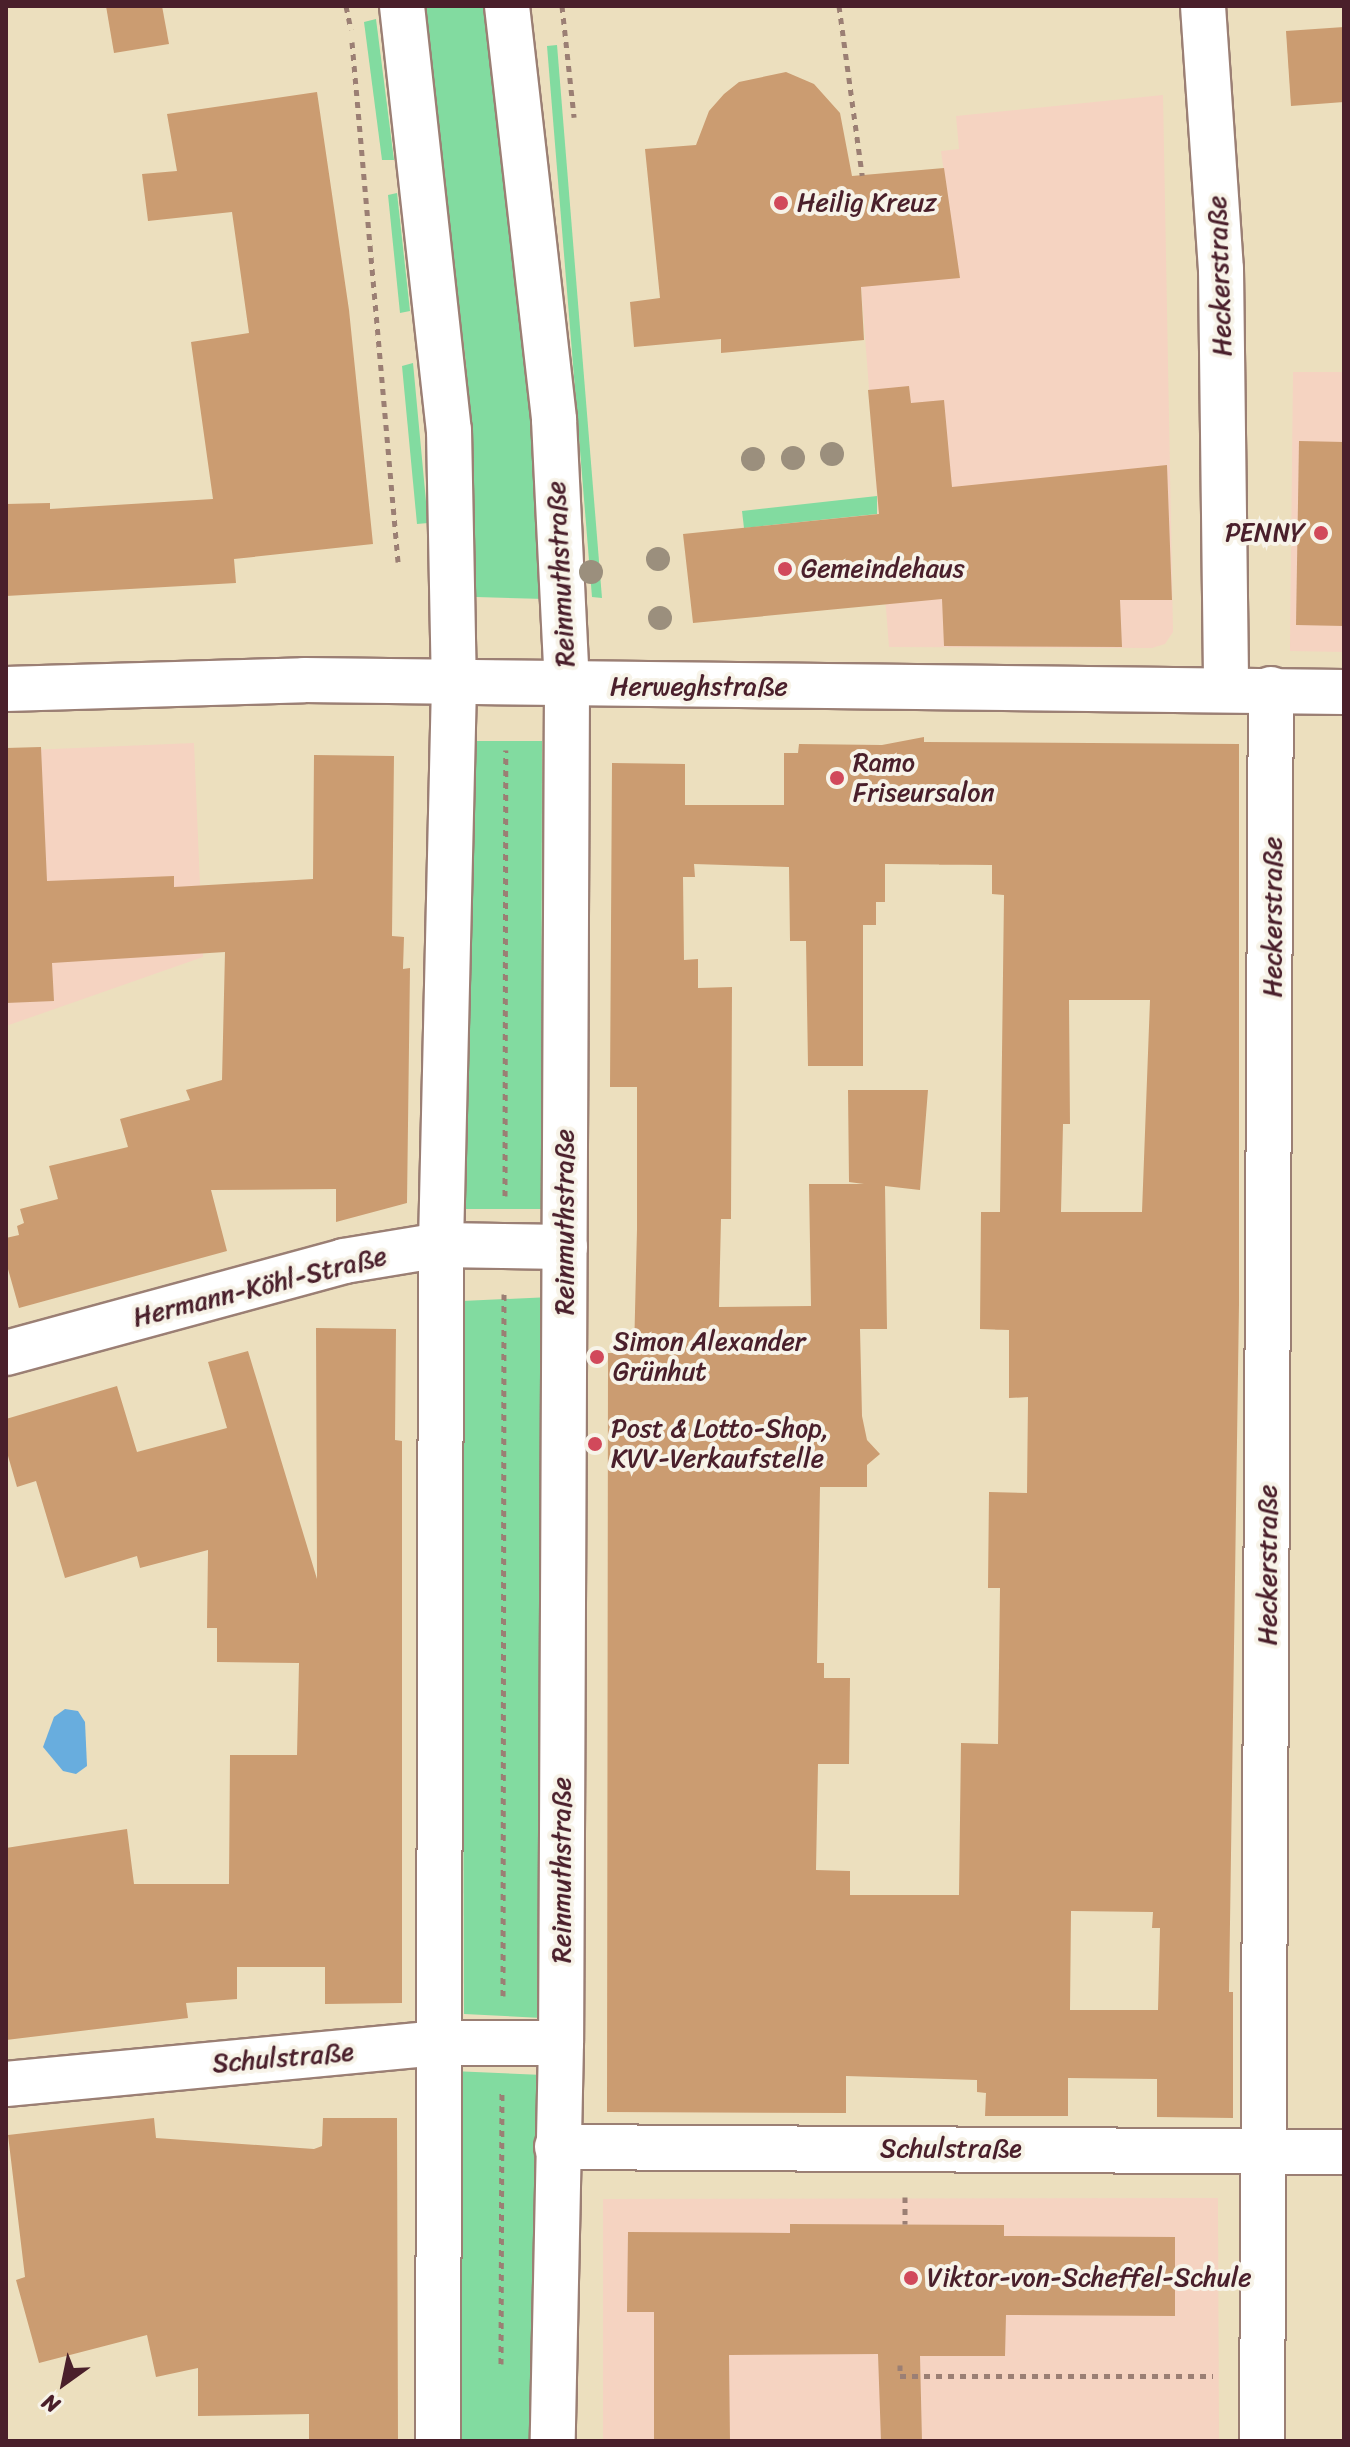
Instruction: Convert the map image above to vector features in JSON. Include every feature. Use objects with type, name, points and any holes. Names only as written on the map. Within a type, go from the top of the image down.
[{"type":"street","points":[[402,6],[449,430],[454,684],[441,1245],[438,2441]]},
{"type":"street","name":"Reinmuthstraße","points":[[507,6],[554,420],[567,687],[561,2043],[554,2215],[553,2441]]},
{"type":"street","name":"Heckerstraße","points":[[1203,6],[1221,269],[1226,690]]},
{"type":"street","name":"Herweghstraße","points":[[6,689],[304,680],[567,687],[1271,689],[1344,692]]},
{"type":"street","name":"Heckerstraße","points":[[1262,2441],[1271,689]]},
{"type":"street","name":"Hermann-Köhl-Straße","points":[[6,1353],[344,1261],[441,1245],[565,1247]]},
{"type":"street","name":"Schulstraße","points":[[6,2084],[440,2043],[561,2043]]},
{"type":"street","name":"Schulstraße","points":[[557,2147],[1344,2152]]},
{"type":"path","points":[[346,6],[399,565]]},
{"type":"path","points":[[839,6],[862,175]]},
{"type":"path","points":[[501,2380],[499,2213],[503,2043],[506,685]]},
{"type":"path","points":[[905,2199],[905,2224]]},
{"type":"path","points":[[440,2212],[554,2215]]},
{"type":"path","points":[[900,2365],[900,2376],[1262,2374]]},
{"type":"shaded area","points":[[1163,95],[1173,632],[1165,644],[1152,648],[889,647],[861,285],[951,223],[941,151],[959,149],[956,116]]},
{"type":"shaded area","points":[[1293,372],[1344,372],[1344,652],[1290,651]]},
{"type":"shaded area","points":[[194,743],[203,957],[6,1026],[6,751]]},
{"type":"shaded area","name":"Viktor-von-Scheffel-Schule","points":[[1218,2198],[1219,2441],[603,2441],[603,2199]]},
{"type":"green space","points":[[423,6],[484,6],[528,329],[545,599],[476,597],[466,364]]},
{"type":"green space","points":[[376,19],[394,160],[382,160],[364,22]]},
{"type":"green space","points":[[557,45],[602,598],[592,597],[547,46]]},
{"type":"green space","points":[[397,193],[410,311],[400,313],[388,195]]},
{"type":"green space","points":[[413,363],[428,523],[417,524],[402,366]]},
{"type":"green space","points":[[877,496],[877,514],[744,528],[742,511]]},
{"type":"green space","points":[[466,741],[542,741],[541,1209],[465,1209]]},
{"type":"green space","points":[[551,1297],[542,2018],[464,2014],[462,1301]]},
{"type":"green space","points":[[452,2071],[543,2075],[545,2441],[451,2441]]},
{"type":"water","points":[[65,1709],[78,1711],[85,1722],[87,1766],[76,1774],[63,1771],[43,1747],[54,1717]]},
{"type":"building","points":[[106,6],[162,6],[169,44],[114,53]]},
{"type":"building","points":[[1344,27],[1344,102],[1291,106],[1286,31]]},
{"type":"building","name":"Heilig Kreuz","points":[[786,72],[814,84],[840,113],[852,176],[944,168],[960,278],[861,287],[864,340],[721,353],[721,339],[634,347],[630,302],[660,298],[645,149],[696,145],[709,111],[724,94],[739,82]]},
{"type":"building","points":[[317,92],[349,310],[373,544],[234,559],[236,583],[6,596],[6,504],[50,503],[50,509],[213,499],[191,342],[249,333],[232,212],[148,221],[142,174],[177,171],[167,114]]},
{"type":"building","points":[[909,386],[911,403],[944,400],[952,487],[1167,465],[1172,600],[1120,600],[1122,647],[944,646],[942,599],[693,623],[683,534],[879,514],[868,390]]},
{"type":"building","name":"PENNY","points":[[1299,441],[1344,442],[1344,626],[1296,625]]},
{"type":"building","points":[[924,737],[924,742],[1239,744],[1239,1304],[1229,1992],[1233,1992],[1233,2118],[1157,2117],[1157,2079],[1068,2078],[1068,2116],[985,2116],[986,2093],[977,2092],[977,2080],[846,2076],[846,2113],[607,2112],[608,1353],[634,1353],[637,1229],[637,1087],[610,1087],[612,763],[685,764],[685,805],[784,805],[784,753],[798,753],[799,744],[882,745]],"holes":[[[694,864],[789,867],[790,941],[806,941],[808,1066],[863,1066],[863,925],[876,925],[876,902],[885,902],[885,864],[992,865],[992,894],[1004,895],[1000,1212],[981,1212],[980,1329],[1009,1330],[1009,1398],[1028,1397],[1027,1493],[989,1492],[988,1588],[1000,1588],[998,1744],[961,1743],[959,1895],[850,1895],[850,1871],[816,1870],[818,1764],[849,1764],[850,1678],[824,1678],[824,1663],[817,1663],[820,1487],[867,1487],[867,1465],[880,1454],[867,1440],[862,1416],[860,1329],[887,1329],[885,1186],[920,1190],[928,1090],[848,1090],[849,1182],[864,1184],[809,1184],[811,1306],[719,1307],[721,1219],[731,1219],[732,987],[698,988],[698,959],[684,960],[683,877],[695,877]],[[1069,1000],[1150,1000],[1142,1212],[1061,1212],[1063,1124],[1070,1124]],[[1071,1911],[1153,1912],[1152,1928],[1160,1928],[1158,2010],[1070,2010]]]},
{"type":"building","points":[[41,747],[47,881],[174,876],[174,887],[313,879],[314,755],[394,756],[392,936],[404,937],[403,969],[410,968],[407,1203],[336,1222],[336,1189],[211,1190],[227,1251],[19,1308],[6,1262],[6,1238],[19,1235],[17,1226],[24,1223],[20,1209],[58,1199],[49,1166],[128,1147],[120,1119],[190,1100],[186,1090],[222,1080],[225,952],[52,963],[54,1001],[6,1003],[6,748]]},
{"type":"building","points":[[316,1328],[396,1329],[395,1440],[402,1441],[402,2003],[325,2004],[325,1967],[237,1967],[237,1999],[186,2003],[188,2018],[6,2040],[6,1848],[127,1829],[134,1884],[229,1884],[230,1755],[297,1755],[299,1663],[217,1662],[217,1628],[207,1628],[208,1550],[140,1568],[137,1556],[65,1578],[36,1481],[17,1487],[6,1449],[6,1419],[117,1386],[137,1452],[227,1428],[208,1362],[248,1351],[317,1579]]},
{"type":"building","points":[[154,2118],[156,2138],[314,2149],[322,2146],[323,2118],[397,2118],[398,2441],[309,2441],[309,2414],[198,2416],[198,2368],[156,2377],[147,2335],[39,2363],[16,2280],[25,2277],[8,2135]]},
{"type":"building","points":[[790,2224],[1004,2225],[1004,2236],[1175,2237],[1175,2316],[1006,2315],[1005,2356],[920,2356],[922,2441],[881,2441],[878,2354],[729,2355],[730,2441],[654,2441],[654,2312],[627,2312],[628,2232],[790,2233]]},
{"type":"place","name":"Heilig Kreuz","points":[[781,203]]},
{"type":"place","name":"PENNY","points":[[1321,533]]},
{"type":"place","name":"Gemeindehaus","points":[[785,569]]},
{"type":"place","name":"Ramo Friseursalon","points":[[837,778]]},
{"type":"place","name":"Simon Alexander Grünhut","points":[[597,1357]]},
{"type":"place","name":"Post & Lotto-Shop, KVV-Verkaufstelle","points":[[595,1444]]},
{"type":"place","name":"Viktor-von-Scheffel-Schule","points":[[911,2278]]}]
